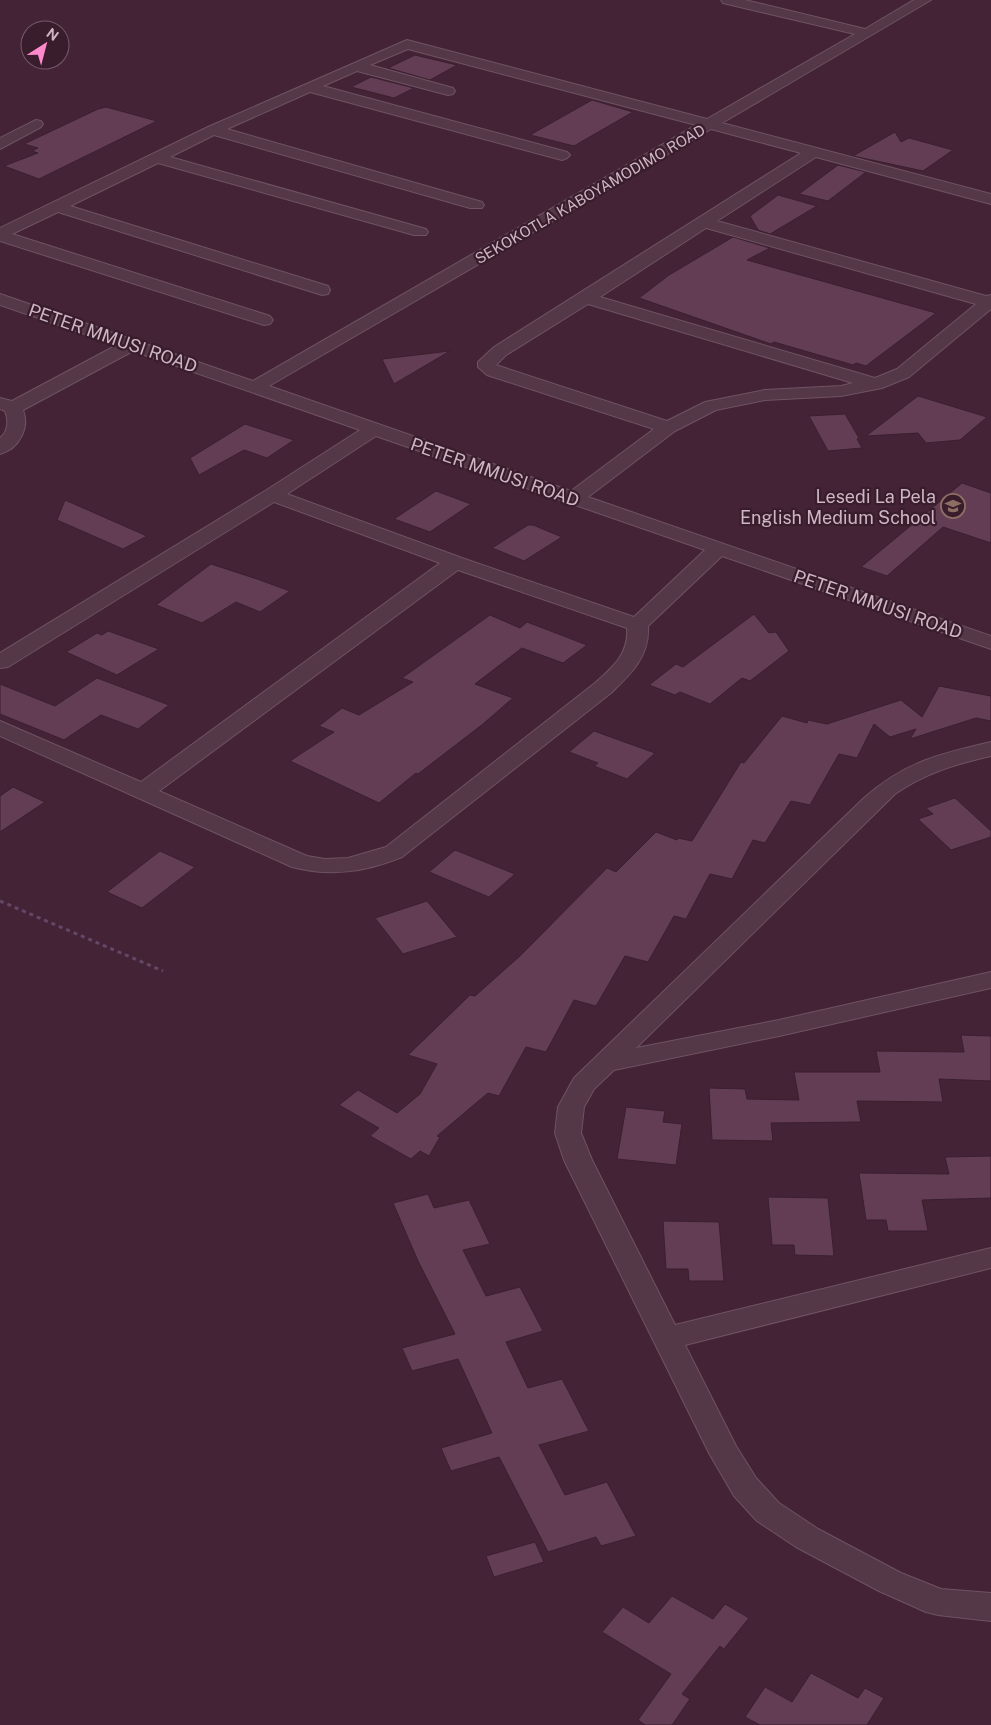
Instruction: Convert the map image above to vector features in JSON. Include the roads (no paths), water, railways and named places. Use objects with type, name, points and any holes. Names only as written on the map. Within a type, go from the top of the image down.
[{"type":"street","points":[[728,0],[866,33]]},
{"type":"street","name":"SEKOKOTLA KABOYAMODIMO ROAD","points":[[255,387],[924,0]]},
{"type":"street","points":[[0,235],[213,130],[407,44],[991,200]]},
{"type":"street","points":[[356,66],[448,91]]},
{"type":"street","points":[[309,87],[562,155]]},
{"type":"street","points":[[0,144],[36,124]]},
{"type":"street","points":[[213,130],[476,205]]},
{"type":"street","points":[[668,428],[493,371],[487,367],[487,362],[500,351],[813,152]]},
{"type":"street","points":[[158,158],[420,232]]},
{"type":"street","points":[[58,207],[322,290]]},
{"type":"street","points":[[702,222],[989,301]]},
{"type":"street","points":[[0,235],[264,320]]},
{"type":"street","points":[[586,298],[876,384]]},
{"type":"street","name":"PETER MMUSI ROAD","points":[[0,299],[991,643]]},
{"type":"street","points":[[573,499],[668,428],[710,406],[765,395],[841,391],[876,384],[903,373],[989,301]]},
{"type":"street","points":[[0,448],[14,436],[17,418],[7,405],[131,344]]},
{"type":"street","points":[[0,662],[272,496],[374,429]]},
{"type":"street","points":[[272,496],[637,625]]},
{"type":"street","points":[[637,625],[718,549]]},
{"type":"street","points":[[144,791],[455,562]]},
{"type":"street","points":[[0,728],[300,862],[315,866],[333,867],[368,862],[394,852],[603,688],[628,664],[635,653],[639,639],[637,625]]},
{"type":"street","points":[[991,749],[923,767],[881,793],[856,820],[583,1084],[571,1107],[568,1133],[578,1160],[724,1453],[745,1487],[768,1512],[808,1538],[890,1582],[938,1602],[991,1607]]},
{"type":"street","points":[[604,1063],[779,1028],[991,980]]},
{"type":"street","points":[[668,1338],[991,1258]]},
{"type":"place","name":"Lesedi La Pela English Medium School","points":[[953,506]]}]
